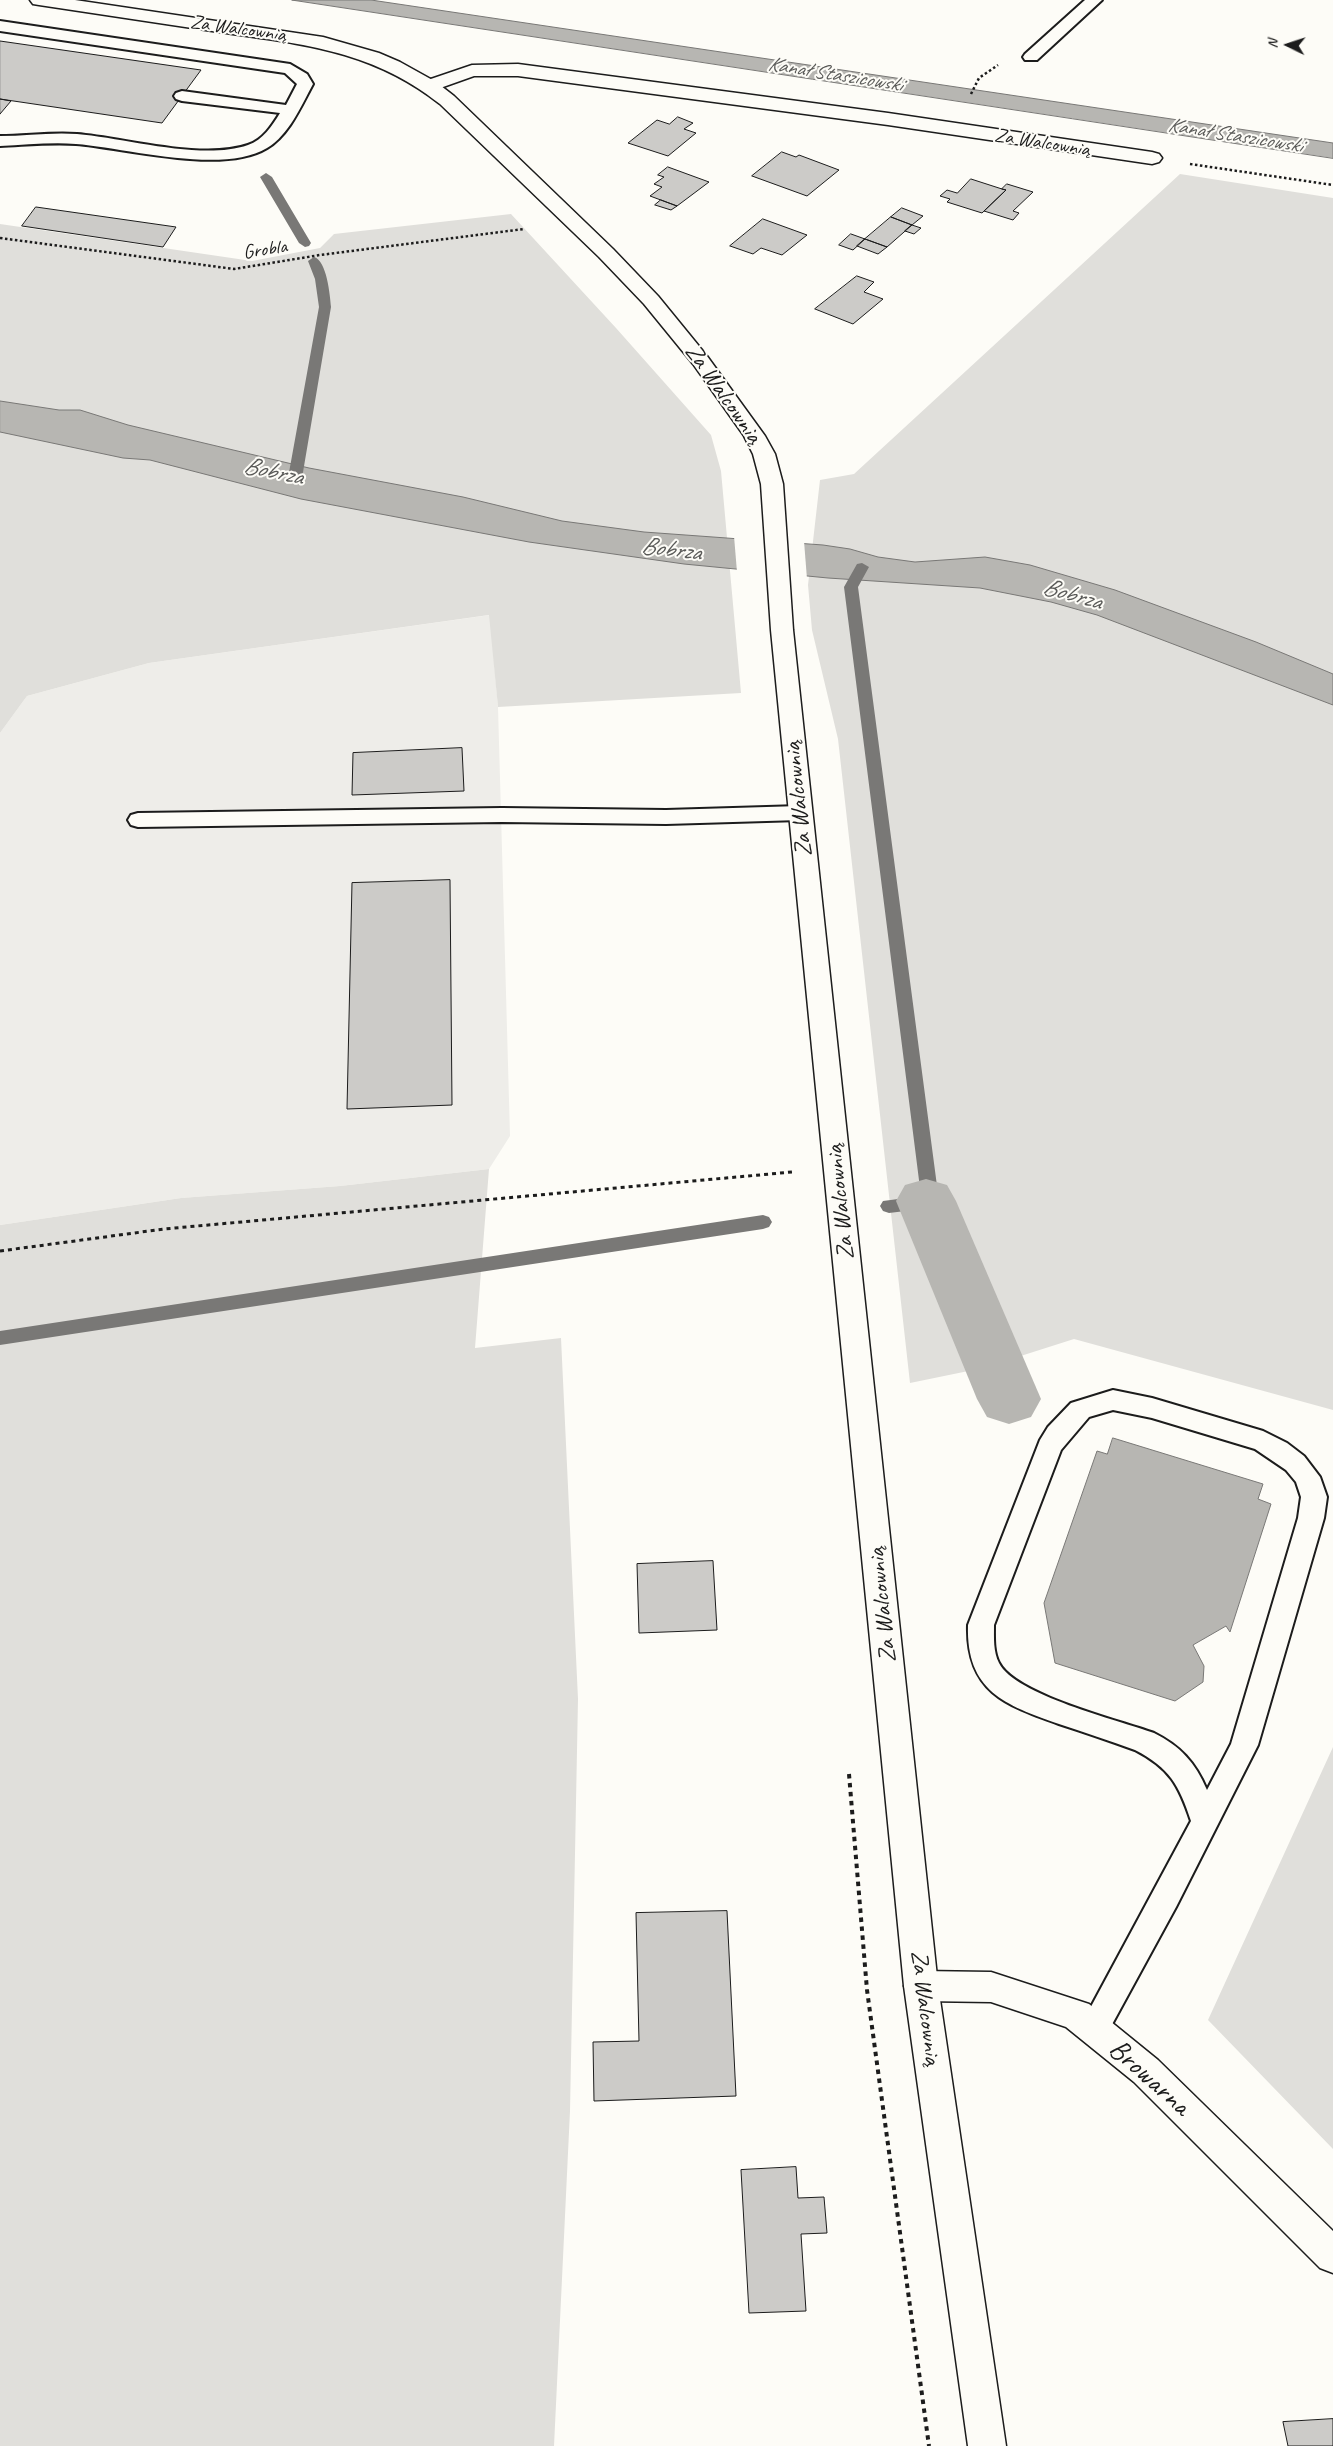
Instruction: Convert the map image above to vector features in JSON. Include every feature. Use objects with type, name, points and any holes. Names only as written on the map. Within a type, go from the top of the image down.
[{"type":"main road","name":"Za Walcownią","points":[[39,0],[323,42],[373,57],[429,86],[463,114],[606,252],[663,313],[728,396],[764,454],[772,484],[782,630],[800,813],[921,1986],[986,2446]]},
{"type":"main road","name":"Za Walcownią","points":[[429,86],[472,71],[518,70],[861,115],[1152,158]]},
{"type":"main road","name":"Browarna","points":[[921,1986],[991,1987],[1077,2015],[1146,2071],[1333,2256]]},
{"type":"lane","points":[[1031,57],[1094,0]]},
{"type":"lane","points":[[0,26],[290,69],[301,77],[306,84],[291,110],[269,140],[254,149],[235,153],[178,152],[75,139],[0,141]]},
{"type":"lane","points":[[182,96],[291,110]]},
{"type":"lane","points":[[138,820],[502,815],[666,817],[800,813]]},
{"type":"lane","points":[[1094,2029],[1166,1898],[1244,1745],[1311,1518],[1314,1497],[1307,1477],[1295,1462],[1263,1441],[1152,1408],[1113,1400],[1080,1410],[1057,1434],[1049,1447],[981,1625],[982,1656],[988,1671],[1009,1693],[1027,1702],[1160,1748],[1176,1761],[1190,1780],[1205,1821]]},
{"type":"path","points":[[979,78],[1000,63]]},
{"type":"path","points":[[1152,158],[1333,185]]},
{"type":"path","name":"Grobla","points":[[0,238],[234,269],[320,255],[525,229]]},
{"type":"path","points":[[0,1251],[164,1229],[798,1171]]},
{"type":"path","points":[[867,1990],[930,2446]]},
{"type":"shaded area","points":[[1180,174],[1333,198],[1333,1410],[1074,1339],[983,1368],[910,1383],[838,739],[812,630],[808,585],[820,480],[854,474]]},
{"type":"shaded area","points":[[511,214],[711,435],[721,471],[741,693],[498,707],[489,615],[149,663],[27,696],[0,733],[0,224],[252,261],[320,248],[334,234]]},
{"type":"shaded area","points":[[490,615],[498,707],[510,1136],[489,1169],[340,1186],[181,1198],[0,1225],[0,733],[27,696],[149,663]]},
{"type":"shaded area","points":[[489,1169],[475,1348],[561,1338],[578,1699],[570,2111],[554,2446],[0,2446],[0,1225],[181,1198],[340,1186]]},
{"type":"shaded area","points":[[1333,1747],[1333,2149],[1208,2020]]},
{"type":"water","name":"Kanał Staszicowski","points":[[292,0],[371,0],[1333,143],[1333,158]]},
{"type":"water","name":"Bobrza","points":[[0,401],[59,410],[80,410],[128,425],[309,468],[463,497],[562,521],[644,532],[823,545],[850,549],[878,557],[915,562],[985,557],[1030,565],[1115,590],[1256,642],[1333,674],[1333,705],[1097,615],[1051,602],[980,588],[828,578],[684,564],[529,542],[301,499],[150,460],[123,458],[0,432]]},
{"type":"water","points":[[1113,1438],[1263,1484],[1258,1499],[1271,1504],[1230,1632],[1226,1626],[1193,1645],[1204,1666],[1203,1682],[1175,1701],[1055,1663],[1044,1603],[1097,1451],[1107,1454]]},
{"type":"pier","points":[[734,536],[804,541],[807,579],[737,572]]},
{"type":"building","points":[[0,41],[201,70],[162,123],[0,99]]},
{"type":"building","points":[[0,99],[11,101],[0,114]]},
{"type":"building","points":[[678,117],[693,123],[684,129],[696,133],[668,156],[628,143],[657,120],[669,124]]},
{"type":"building","points":[[782,152],[796,157],[799,155],[839,170],[807,196],[752,176]]},
{"type":"building","points":[[668,167],[709,182],[677,206],[650,196],[662,187],[654,184],[664,177],[658,175]]},
{"type":"building","points":[[971,179],[1006,190],[982,213],[947,202],[950,199],[940,196],[947,190],[957,193]]},
{"type":"building","points":[[1007,184],[1033,192],[1013,211],[1019,213],[1013,220],[984,211],[1006,190],[1002,189]]},
{"type":"building","points":[[661,200],[677,206],[671,210],[655,205]]},
{"type":"building","points":[[36,207],[176,227],[163,247],[22,226]]},
{"type":"building","points":[[902,208],[923,216],[912,225],[891,217]]},
{"type":"building","points":[[891,217],[912,225],[887,247],[865,239]]},
{"type":"building","points":[[763,219],[807,235],[782,255],[761,248],[753,254],[730,246]]},
{"type":"building","points":[[912,225],[921,228],[914,234],[905,231]]},
{"type":"building","points":[[851,234],[865,239],[853,250],[839,245]]},
{"type":"building","points":[[865,239],[887,247],[878,254],[857,246]]},
{"type":"building","points":[[857,276],[874,282],[864,292],[883,299],[853,324],[815,309]]},
{"type":"building","points":[[462,748],[464,791],[352,795],[353,753]]},
{"type":"building","points":[[450,880],[452,1105],[347,1109],[352,883]]},
{"type":"building","points":[[713,1561],[717,1630],[639,1633],[637,1564]]},
{"type":"building","points":[[727,1911],[736,2096],[594,2101],[593,2042],[639,2041],[636,1913]]},
{"type":"building","points":[[796,2167],[798,2198],[824,2197],[827,2233],[801,2234],[806,2311],[749,2313],[741,2170]]},
{"type":"building","points":[[1333,2419],[1333,2446],[1288,2446],[1283,2422]]},
{"type":"waterway","points":[[266,177],[305,243]]},
{"type":"waterway","name":"Bobrza","points":[[295,478],[325,307],[321,279],[314,261]]},
{"type":"waterway","points":[[862,567],[851,587],[930,1201],[889,1206]]},
{"type":"waterway","points":[[926,1201],[1009,1399]]},
{"type":"waterway","points":[[0,1338],[763,1222]]}]
